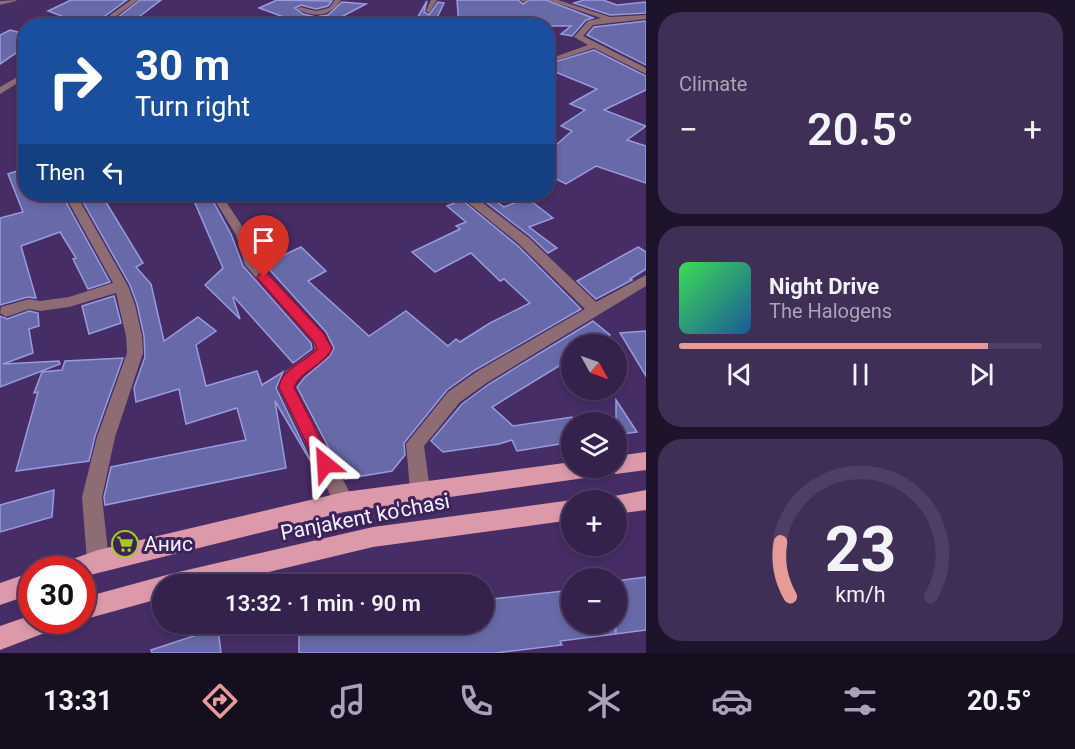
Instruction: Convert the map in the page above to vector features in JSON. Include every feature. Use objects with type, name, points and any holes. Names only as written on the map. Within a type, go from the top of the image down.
[{"type":"main road","points":[[627,464],[646,461]]},
{"type":"main road","name":"Panjakent ko'chasi","points":[[98,561],[344,502],[561,472]]},
{"type":"main road","points":[[627,503],[646,500]]},
{"type":"main road","name":"Panjakent ko'chasi","points":[[217,574],[374,537],[561,512]]},
{"type":"main road","points":[[0,594],[18,588]]},
{"type":"main road","points":[[96,605],[152,590]]},
{"type":"main road","points":[[0,638],[18,631]]},
{"type":"street","points":[[0,3],[14,0]]},
{"type":"street","points":[[109,18],[135,0]]},
{"type":"street","points":[[300,9],[314,16],[331,10],[338,0]]},
{"type":"street","points":[[429,11],[434,0]]},
{"type":"street","points":[[551,0],[610,19]]},
{"type":"street","points":[[646,17],[610,19],[591,23],[578,37],[646,71]]},
{"type":"street","points":[[555,60],[593,46]]},
{"type":"street","points":[[0,91],[18,79]]},
{"type":"street","points":[[220,201],[242,235],[250,262],[319,338],[324,349],[321,355],[292,376],[286,387],[344,502]]},
{"type":"street","points":[[472,201],[524,241],[595,310]]},
{"type":"street","points":[[75,202],[121,286],[131,320],[135,353],[106,437],[92,497],[98,561]]},
{"type":"street","points":[[420,490],[415,444],[454,398],[509,360],[646,280]]},
{"type":"street","points":[[6,311],[29,304],[40,306],[69,302],[121,286]]},
{"type":"building","points":[[71,0],[127,0],[102,18],[67,18],[48,11]]},
{"type":"building","points":[[140,0],[161,0],[137,18],[117,18]]},
{"type":"building","points":[[277,0],[332,1],[328,6],[316,9],[301,5],[295,8],[303,14],[316,17],[328,15],[342,2],[366,4],[339,18],[286,18],[259,8]]},
{"type":"building","points":[[457,0],[518,0],[523,4],[529,0],[546,0],[593,18],[586,20],[572,36],[561,34],[571,26],[555,26],[555,18],[458,18]]},
{"type":"building","points":[[584,0],[603,0],[617,5],[646,2],[646,13],[610,15],[574,3]]},
{"type":"building","points":[[427,1],[424,12],[429,15],[438,2],[444,3],[437,18],[417,18]]},
{"type":"building","points":[[646,21],[646,65],[587,35],[594,27]]},
{"type":"building","points":[[10,30],[18,32],[18,52],[0,64],[0,35]]},
{"type":"building","points":[[594,50],[646,76],[646,90],[604,110],[646,126],[627,140],[646,146],[646,183],[596,166],[566,184],[555,178],[555,146],[572,131],[561,126],[585,110],[570,104],[597,89],[555,72],[555,62]]},
{"type":"building","points":[[18,171],[18,199],[8,174]]},
{"type":"building","points":[[19,201],[68,201],[67,204],[110,282],[88,289],[73,259],[76,258],[60,232],[21,246],[36,298],[28,297],[0,305],[0,218],[23,212]]},
{"type":"building","points":[[105,201],[143,263],[136,267],[151,284],[164,341],[198,317],[216,331],[196,345],[206,386],[257,371],[262,385],[283,372],[276,388],[314,467],[275,401],[286,468],[105,505],[104,497],[111,467],[246,440],[237,408],[186,424],[179,389],[136,402],[134,388],[145,357],[144,336],[137,304],[130,285],[83,202]]},
{"type":"building","points":[[194,201],[213,201],[231,234],[243,266],[311,343],[312,349],[293,363],[234,297],[240,319],[205,285],[223,268]]},
{"type":"building","points":[[463,201],[518,246],[581,309],[475,370],[447,390],[404,443],[405,455],[392,471],[345,479],[297,387],[330,356],[334,348],[326,332],[257,256],[274,248],[282,256],[301,247],[326,271],[308,281],[369,336],[406,311],[448,346],[456,339],[460,342],[490,323],[530,303],[504,279],[500,281],[471,253],[435,272],[412,252],[460,229],[456,226],[466,222],[447,206]]},
{"type":"building","points":[[484,201],[496,201],[504,207],[519,201],[531,201],[553,218],[529,227],[557,248],[548,253]]},
{"type":"building","points":[[638,247],[646,252],[646,269],[630,279],[632,280],[596,299],[577,281]]},
{"type":"building","points":[[114,296],[121,323],[89,334],[82,306]]},
{"type":"building","points":[[29,311],[38,313],[39,326],[29,329],[33,353],[3,364],[59,361],[60,364],[0,387],[0,316],[7,319]]},
{"type":"building","points":[[593,321],[609,334],[572,334]]},
{"type":"building","points":[[646,331],[646,376],[627,345],[627,334],[620,333]]},
{"type":"building","points":[[561,340],[561,365],[492,407],[513,426],[561,419],[561,444],[517,451],[512,440],[443,452],[431,441],[462,404],[489,384]]},
{"type":"building","points":[[123,358],[95,436],[89,461],[16,471],[38,392],[34,393],[42,372],[62,370],[65,361]]},
{"type":"building","points":[[616,400],[624,412],[616,412]]},
{"type":"building","points":[[627,417],[637,432],[627,433]]},
{"type":"building","points":[[54,490],[52,517],[0,532],[0,505]]},
{"type":"building","points":[[646,577],[646,630],[627,633],[627,580]]},
{"type":"building","points":[[561,591],[561,634],[615,634],[560,641],[562,645],[495,653],[299,653],[299,635],[494,634],[494,599]]},
{"type":"building","points":[[200,634],[219,634],[221,653],[152,653],[151,650]]},
{"type":"place","name":"Анис","points":[[125,544]]},
{"type":"route","points":[[264,277],[319,338],[324,349],[321,355],[292,376],[286,387],[325,464]]}]
